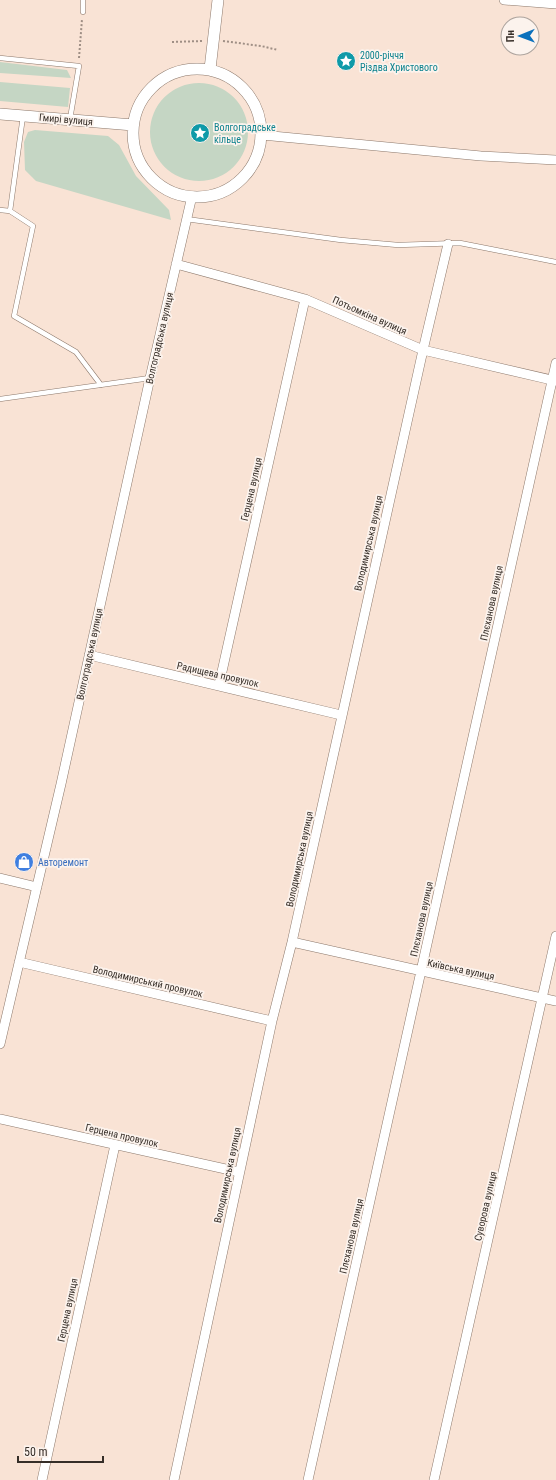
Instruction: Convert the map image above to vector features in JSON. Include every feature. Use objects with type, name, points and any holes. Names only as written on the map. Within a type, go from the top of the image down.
[{"type":"street","points":[[210,69],[218,0]]},
{"type":"street","points":[[504,0],[556,4]]},
{"type":"street","points":[[189,68],[210,69],[229,76],[243,87],[254,101],[260,118],[262,135],[258,154],[250,170],[237,184],[221,193],[203,197],[181,196],[161,187],[149,177],[140,164],[134,149],[132,134],[133,125],[139,104],[151,87],[168,74],[189,68]]},
{"type":"street","name":"Гмирі вулиця","points":[[0,114],[133,125]]},
{"type":"street","points":[[262,135],[481,156],[556,160]]},
{"type":"street","name":"Волгоградська вулиця","points":[[0,1044],[18,962],[37,887],[192,196]]},
{"type":"street","name":"Володимирська вулиця","points":[[174,1480],[272,1021],[292,942],[341,715],[448,244]]},
{"type":"street","name":"Потьомкіна вулиця","points":[[176,264],[305,298],[423,350],[554,380]]},
{"type":"street","name":"Герцена вулиця","points":[[219,685],[305,298]]},
{"type":"street","name":"Плєханова вулиця","points":[[308,1480],[554,380],[556,363]]},
{"type":"street","name":"Радищева провулок","points":[[89,655],[341,715]]},
{"type":"street","points":[[0,878],[37,887]]},
{"type":"street","name":"Суворова вулиця","points":[[434,1480],[556,936]]},
{"type":"street","name":"Київська вулиця","points":[[292,942],[556,1001]]},
{"type":"street","name":"Володимирський провулок","points":[[18,962],[272,1021]]},
{"type":"street","name":"Герцена провулок","points":[[0,1119],[239,1172]]},
{"type":"street","name":"Герцена вулиця","points":[[42,1480],[114,1145]]},
{"type":"lane","points":[[83,0],[83,12]]},
{"type":"lane","points":[[0,58],[79,66],[70,119]]},
{"type":"lane","points":[[10,211],[23,116]]},
{"type":"lane","points":[[0,210],[10,211],[33,226],[14,316],[76,352],[101,384]]},
{"type":"lane","points":[[186,219],[341,240],[398,245],[460,243],[556,262]]},
{"type":"lane","points":[[0,399],[150,378]]},
{"type":"path","points":[[79,66],[83,12]]},
{"type":"green space","points":[[0,62],[67,70],[71,78],[0,73]]},
{"type":"green space","points":[[0,82],[70,88],[68,107],[0,101]]},
{"type":"green space","points":[[199,83],[218,87],[234,97],[244,113],[248,132],[244,151],[234,167],[218,177],[199,181],[180,177],[164,167],[154,151],[150,132],[154,113],[164,97],[180,87]]},
{"type":"green space","points":[[35,130],[108,136],[119,145],[136,176],[169,210],[171,220],[36,181],[25,170],[24,142],[28,132]]},
{"type":"place","name":"2000-річчя Різдва Христового","points":[[346,61]]},
{"type":"place","name":"Волгоградське кільце","points":[[200,133]]},
{"type":"place","name":"Авторемонт","points":[[24,862]]}]
